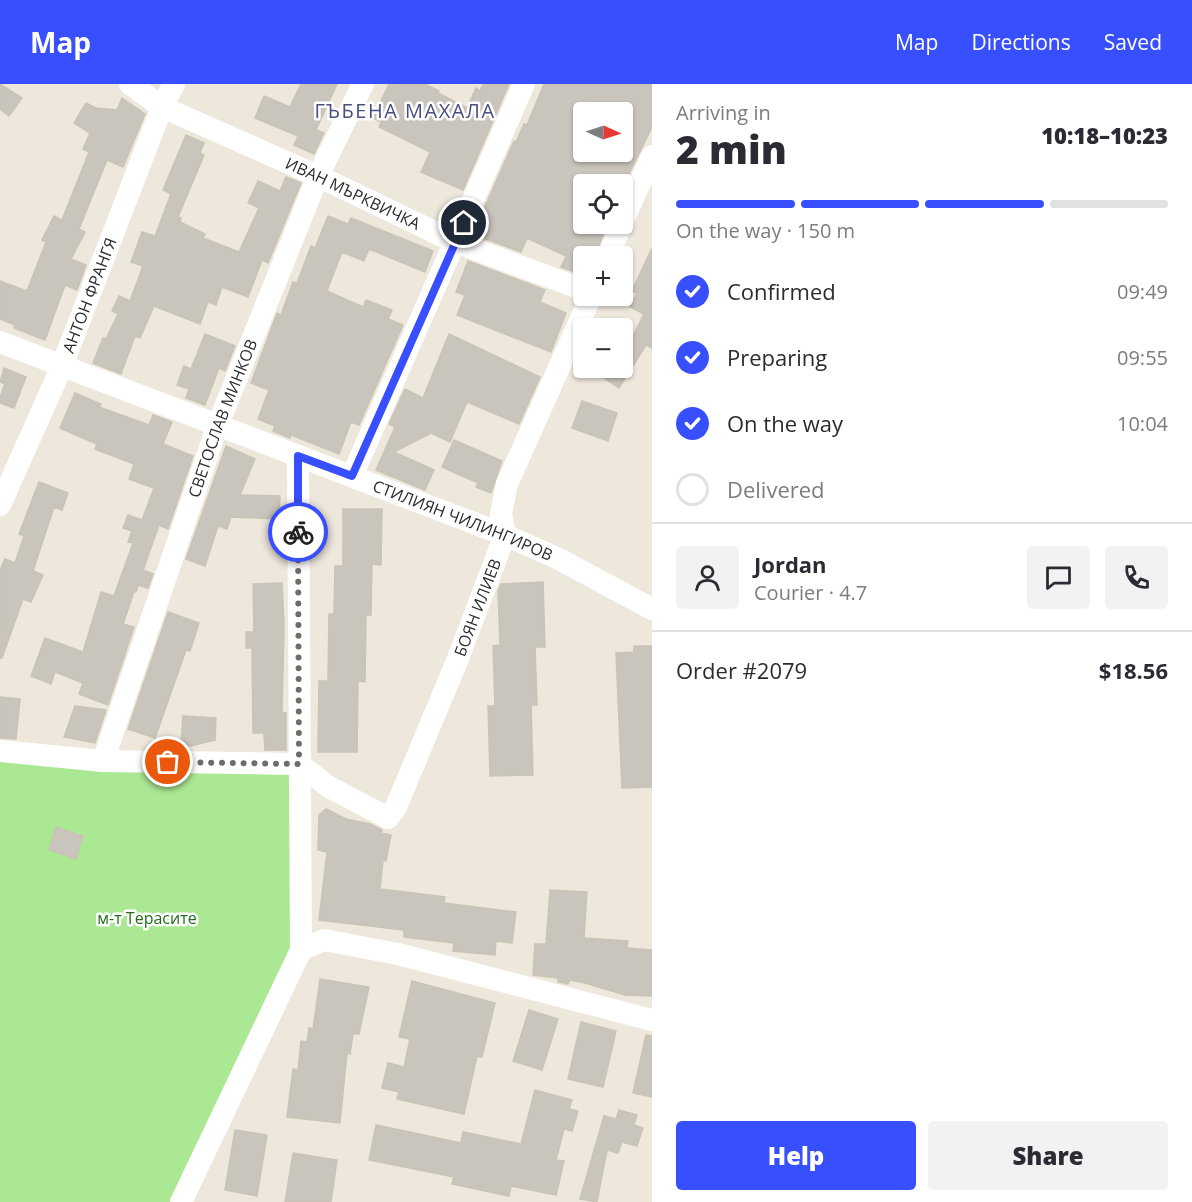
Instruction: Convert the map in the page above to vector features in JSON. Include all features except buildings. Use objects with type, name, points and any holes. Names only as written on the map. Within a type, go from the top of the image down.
[{"type":"street","name":"ИВАН МЪРКВИЧКА","points":[[130,84],[162,107],[318,176],[455,242],[573,286]]},
{"type":"street","name":"АНТОН ФРАНГЯ","points":[[0,505],[62,366],[162,107],[174,84]]},
{"type":"street","name":"СВЕТОСЛАВ МИНКОВ","points":[[103,761],[217,427],[318,176],[363,84]]},
{"type":"street","points":[[352,476],[524,84]]},
{"type":"street","points":[[633,198],[652,156]]},
{"type":"street","name":"БОЯН ИЛИЕВ","points":[[299,764],[329,788],[388,818],[396,807],[453,671],[505,536],[501,514],[507,484],[587,306]]},
{"type":"street","name":"СТИЛИЯН ЧИЛИНГИРОВ","points":[[0,342],[505,536],[559,559],[652,609]]},
{"type":"street","points":[[181,1202],[301,950],[298,456]]},
{"type":"street","points":[[0,751],[103,761],[299,764]]},
{"type":"street","points":[[301,950],[324,940],[398,954],[652,1020]]},
{"type":"green space","name":"м-т Терасите","points":[[0,757],[293,768],[296,951],[174,1202],[0,1202]]},
{"type":"way so far","points":[[168,762],[299,764],[298,532]]},
{"type":"district","name":"ГЪБЕНА МАХАЛА","points":[[405,111]]},
{"type":"route","points":[[298,532],[298,456],[352,476],[464,223]]}]
